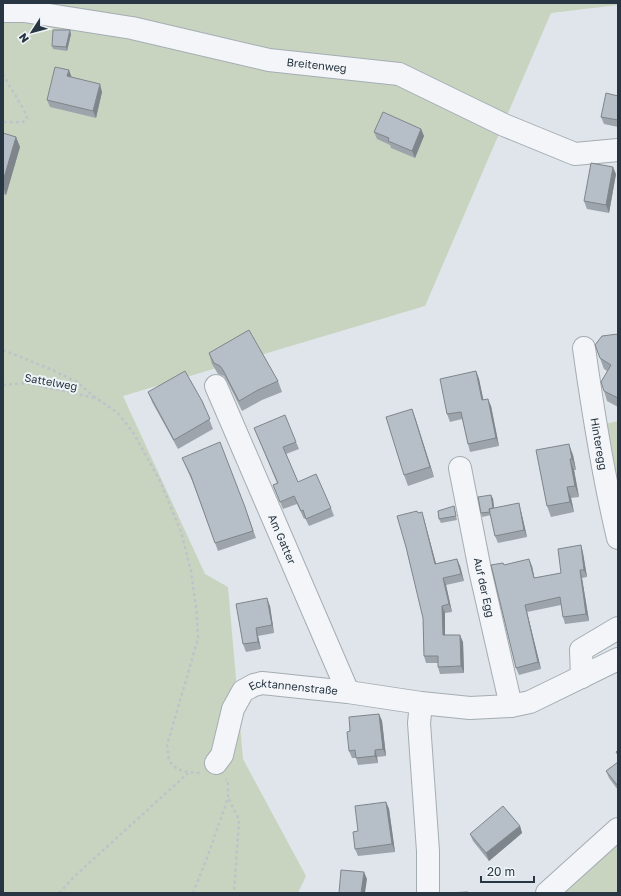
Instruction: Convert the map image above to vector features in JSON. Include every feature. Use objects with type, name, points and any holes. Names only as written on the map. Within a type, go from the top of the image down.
[{"type":"street","name":"Breitenweg","points":[[3,11],[31,12],[132,28],[269,60],[400,74],[504,125],[575,154],[618,150]]},
{"type":"street","name":"Hinteregg","points":[[584,348],[595,426],[609,501],[618,538]]},
{"type":"street","name":"Am Gatter","points":[[216,386],[348,692]]},
{"type":"street","name":"Auf der Egg","points":[[460,468],[480,570],[511,706]]},
{"type":"street","points":[[582,678],[581,650],[618,628]]},
{"type":"street","name":"Ecktannenstraße","points":[[216,763],[222,755],[233,709],[243,691],[254,685],[262,683],[348,692],[421,703],[470,708],[511,706],[530,702],[582,678],[618,659]]},
{"type":"street","points":[[421,703],[419,723],[428,852],[428,893]]},
{"type":"street","points":[[547,893],[618,830]]},
{"type":"path","points":[[3,74],[27,118],[24,122],[3,122]]},
{"type":"path","points":[[3,350],[50,369],[77,382],[96,398],[118,413],[134,434],[160,481],[181,532],[197,615],[198,638],[167,745],[169,761],[177,769],[200,773],[216,763],[228,782],[228,798],[193,893]]},
{"type":"path","name":"Sattelweg","points":[[3,385],[26,383],[96,398]]},
{"type":"path","points":[[59,893],[76,875],[188,772]]},
{"type":"path","points":[[228,798],[239,820],[234,893]]},
{"type":"green space","points":[[3,3],[618,3],[618,5],[551,13],[425,306],[123,396],[205,574],[228,587],[243,759],[306,876],[298,893],[3,893]]},
{"type":"green space","points":[[618,421],[618,490],[605,424]]},
{"type":"green space","points":[[618,840],[618,893],[559,893]]},
{"type":"building","points":[[53,30],[70,30],[66,47],[52,46]]},
{"type":"building","points":[[55,67],[69,70],[67,76],[100,84],[93,111],[47,100]]},
{"type":"building","points":[[606,93],[618,96],[618,120],[601,117]]},
{"type":"building","points":[[383,112],[421,129],[412,151],[388,141],[389,138],[374,132]]},
{"type":"building","points":[[3,133],[16,137],[3,181]]},
{"type":"building","points":[[591,163],[613,167],[606,205],[584,201]]},
{"type":"building","points":[[249,330],[278,381],[239,401],[223,370],[220,366],[214,363],[209,353]]},
{"type":"building","points":[[618,334],[618,398],[604,391],[601,382],[611,365],[600,358],[595,345],[602,336]]},
{"type":"building","points":[[185,371],[202,401],[210,419],[174,440],[148,392]]},
{"type":"building","points":[[476,371],[482,400],[488,399],[496,438],[468,444],[461,412],[447,414],[440,379]]},
{"type":"building","points":[[412,409],[430,467],[404,475],[386,417]]},
{"type":"building","points":[[285,415],[296,442],[283,447],[298,482],[316,474],[331,508],[306,519],[303,510],[301,511],[294,496],[280,502],[273,485],[278,483],[254,428]]},
{"type":"building","points":[[220,442],[253,531],[215,543],[191,476],[182,458]]},
{"type":"building","points":[[569,444],[575,486],[567,487],[570,502],[547,506],[536,450]]},
{"type":"building","points":[[491,495],[493,508],[489,509],[490,512],[481,513],[478,497]]},
{"type":"building","points":[[519,503],[524,530],[495,536],[489,509]]},
{"type":"building","points":[[454,506],[456,516],[439,519],[438,511]]},
{"type":"building","points":[[417,511],[418,513],[422,512],[435,564],[457,559],[461,574],[443,578],[449,604],[442,606],[443,635],[460,635],[461,666],[438,667],[438,656],[424,656],[423,618],[397,516]]},
{"type":"building","points":[[581,545],[584,570],[580,570],[586,614],[563,617],[560,597],[525,605],[538,662],[516,668],[491,565],[503,563],[504,565],[529,559],[534,578],[561,573],[558,549]]},
{"type":"building","points":[[267,598],[272,625],[256,628],[258,642],[243,644],[236,604]]},
{"type":"building","points":[[379,714],[383,749],[375,750],[375,756],[356,758],[355,750],[349,751],[347,732],[350,731],[349,717]]},
{"type":"building","points":[[618,762],[618,786],[606,771]]},
{"type":"building","points":[[386,802],[392,844],[355,849],[353,832],[358,831],[355,806]]},
{"type":"building","points":[[503,806],[520,826],[486,853],[470,834]]},
{"type":"building","points":[[341,870],[364,872],[361,893],[339,893]]},
{"type":"building","points":[[468,892],[468,893],[444,893]]}]
